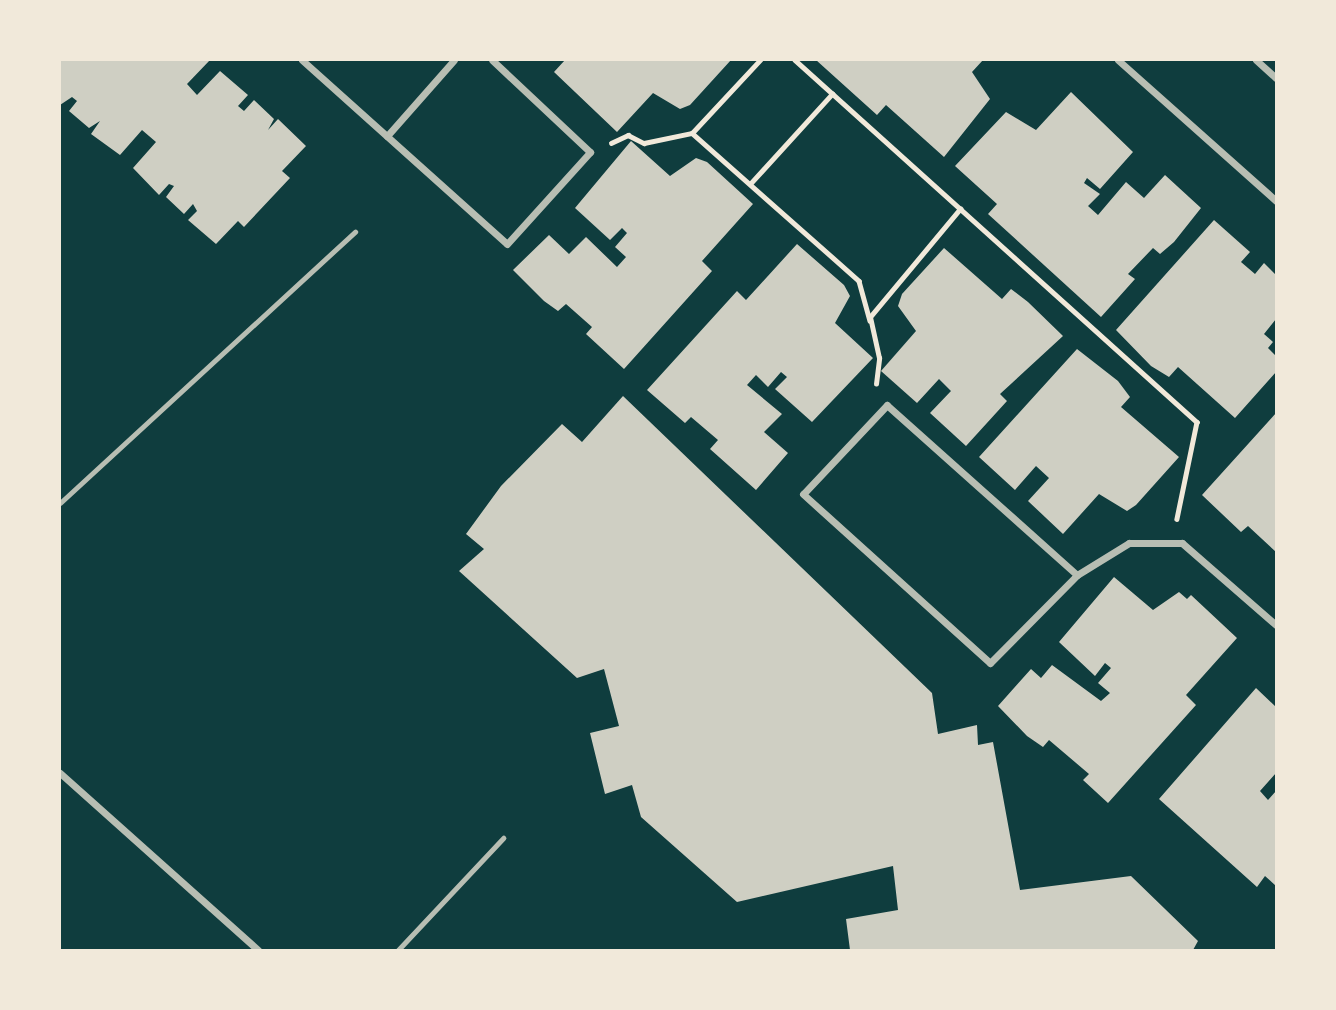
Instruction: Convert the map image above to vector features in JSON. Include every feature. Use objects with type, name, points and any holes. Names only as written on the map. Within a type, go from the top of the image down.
[{"type":"street","points":[[302,60],[507,244],[590,152],[492,60]]},
{"type":"street","points":[[387,136],[454,60]]},
{"type":"street","points":[[1118,60],[1276,201]]},
{"type":"street","points":[[1256,60],[1276,78]]},
{"type":"street","points":[[1077,575],[887,405],[803,494],[990,663],[1077,575],[1129,543],[1182,543],[1276,625]]},
{"type":"street","points":[[60,773],[258,950]]},
{"type":"lane","points":[[60,503],[355,232]]},
{"type":"lane","points":[[398,950],[503,838]]},
{"type":"path","points":[[590,152],[628,135],[644,143],[692,134],[760,60]]},
{"type":"path","points":[[794,60],[1197,422],[1171,543]]},
{"type":"path","points":[[750,184],[832,94]]},
{"type":"path","points":[[692,134],[859,281],[879,358],[875,383],[887,405]]},
{"type":"path","points":[[870,321],[960,209]]},
{"type":"building","points":[[60,60],[210,60],[187,84],[197,95],[220,71],[248,95],[238,106],[244,111],[254,100],[274,119],[268,130],[278,119],[306,146],[282,171],[290,178],[244,227],[238,221],[216,244],[188,220],[197,211],[193,204],[184,214],[166,197],[174,186],[169,184],[159,195],[133,168],[156,142],[142,130],[120,155],[91,134],[100,121],[89,128],[69,111],[77,101],[72,97],[60,105]]},
{"type":"building","points":[[565,60],[731,60],[690,105],[680,109],[653,93],[617,132],[554,72]]},
{"type":"building","points":[[816,60],[983,60],[972,72],[990,99],[944,157],[886,105],[877,115]]},
{"type":"building","points":[[1071,92],[1133,152],[1100,189],[1087,178],[1084,183],[1100,194],[1088,206],[1098,215],[1126,182],[1144,198],[1165,175],[1201,208],[1174,242],[1160,254],[1153,248],[1128,274],[1135,279],[1101,317],[988,214],[997,204],[955,166],[1006,112],[1036,130]]},
{"type":"building","points":[[631,141],[670,176],[696,158],[707,162],[753,204],[702,261],[712,271],[624,369],[586,334],[592,327],[566,304],[558,311],[544,301],[513,270],[549,235],[569,254],[586,237],[617,267],[626,257],[615,247],[627,233],[622,228],[610,240],[575,208]]},
{"type":"building","points":[[1214,220],[1250,252],[1241,262],[1255,274],[1264,263],[1276,275],[1276,319],[1264,334],[1273,342],[1268,348],[1276,356],[1276,372],[1235,418],[1178,367],[1169,377],[1151,366],[1116,330]]},
{"type":"building","points":[[797,244],[844,285],[850,296],[835,323],[873,358],[812,422],[775,389],[787,377],[781,372],[768,387],[756,375],[747,385],[782,414],[764,432],[788,453],[756,490],[710,449],[718,440],[691,417],[685,423],[647,390],[737,291],[746,300]]},
{"type":"building","points":[[944,248],[1002,299],[1011,289],[1063,336],[1000,394],[1007,401],[966,446],[930,413],[951,391],[939,379],[917,403],[881,371],[916,331],[898,306],[902,294]]},
{"type":"building","points":[[1077,349],[1118,381],[1130,397],[1121,407],[1179,457],[1136,505],[1127,511],[1099,494],[1063,534],[1028,501],[1049,478],[1036,466],[1015,490],[979,457]]},
{"type":"building","points":[[623,396],[932,693],[938,734],[977,725],[978,745],[993,742],[1020,890],[1131,876],[1198,941],[1193,950],[850,950],[846,919],[898,910],[893,866],[737,902],[641,817],[632,785],[605,794],[590,733],[619,726],[604,669],[577,678],[459,571],[484,549],[466,534],[501,486],[562,424],[582,442]]},
{"type":"building","points":[[1276,413],[1276,552],[1248,526],[1241,532],[1202,495]]},
{"type":"building","points":[[1114,577],[1153,610],[1179,592],[1187,599],[1191,595],[1237,638],[1186,695],[1196,705],[1108,803],[1083,780],[1089,774],[1049,740],[1043,747],[1027,736],[998,706],[1031,669],[1041,678],[1052,665],[1101,701],[1110,693],[1098,683],[1111,668],[1105,663],[1095,676],[1059,642]]},
{"type":"building","points":[[1256,688],[1276,707],[1276,773],[1260,791],[1268,800],[1276,791],[1276,886],[1265,876],[1257,887],[1159,799]]}]
